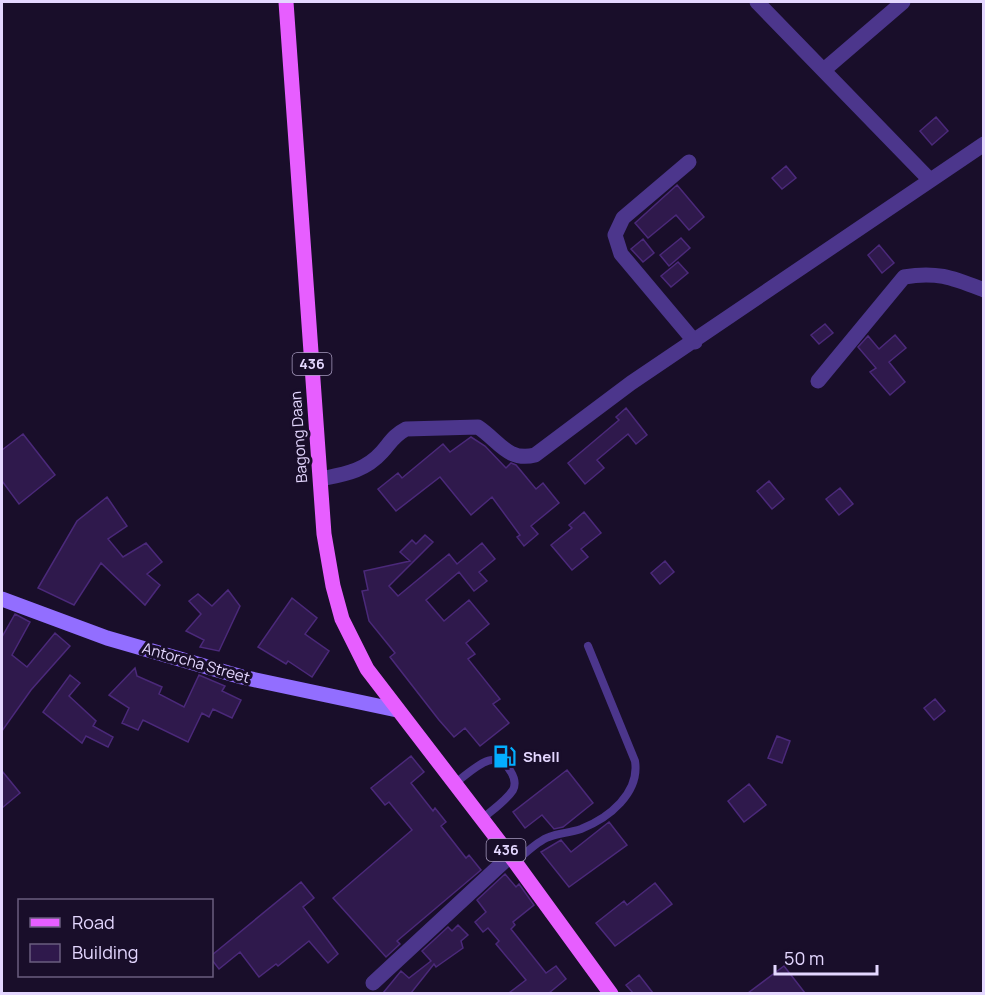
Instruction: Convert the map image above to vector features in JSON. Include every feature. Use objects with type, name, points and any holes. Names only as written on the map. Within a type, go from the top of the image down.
[{"type":"main road","name":"Bagong Daan","points":[[286,2],[328,559],[342,619],[367,669],[397,710]]},
{"type":"main road","name":"Antorcha Street","points":[[2,599],[107,638],[243,677],[397,710]]},
{"type":"main road","name":"436","points":[[397,710],[482,819],[611,993]]},
{"type":"street","points":[[757,2],[825,69],[929,179]]},
{"type":"street","points":[[825,69],[903,2]]},
{"type":"street","points":[[321,478],[359,471],[382,452],[398,433],[406,429],[478,427],[513,455],[522,458],[535,455],[631,383],[929,179],[984,144]]},
{"type":"street","points":[[689,162],[623,218],[615,235],[621,254],[694,342]]},
{"type":"street","points":[[818,381],[904,277],[926,273],[947,276],[984,290]]},
{"type":"street","points":[[373,983],[512,859]]},
{"type":"lane","points":[[512,859],[545,839],[584,828],[620,803],[633,786],[637,774],[635,761],[588,646]]},
{"type":"lane","points":[[454,784],[488,760],[500,760],[508,766],[514,777],[512,791],[482,819]]},
{"type":"building","points":[[936,117],[948,131],[932,145],[920,131]]},
{"type":"building","points":[[786,166],[796,178],[782,189],[772,178]]},
{"type":"building","points":[[677,185],[704,217],[689,230],[676,215],[648,238],[635,223]]},
{"type":"building","points":[[681,238],[690,248],[669,266],[660,255]]},
{"type":"building","points":[[643,239],[654,253],[643,262],[631,249]]},
{"type":"building","points":[[879,245],[894,263],[882,273],[868,255]]},
{"type":"building","points":[[678,262],[688,273],[671,287],[661,276]]},
{"type":"building","points":[[825,324],[833,333],[819,344],[811,335]]},
{"type":"building","points":[[895,335],[906,348],[889,362],[905,382],[890,395],[870,372],[876,368],[858,347],[868,336],[879,349]]},
{"type":"building","points":[[626,408],[647,435],[636,444],[628,434],[597,460],[604,468],[585,484],[568,463],[619,420],[616,417]]},
{"type":"building","points":[[23,434],[55,475],[19,504],[2,481],[2,450]]},
{"type":"building","points":[[471,437],[485,446],[506,468],[511,463],[516,465],[536,489],[543,483],[559,503],[531,526],[538,534],[524,546],[517,537],[520,535],[492,497],[471,515],[440,477],[396,511],[378,489],[398,473],[402,478],[443,444],[450,452]]},
{"type":"building","points":[[769,481],[784,499],[772,509],[757,491]]},
{"type":"building","points":[[840,488],[853,504],[839,515],[826,499]]},
{"type":"building","points":[[107,497],[127,526],[108,539],[123,557],[146,543],[162,562],[147,574],[160,585],[145,605],[101,563],[74,605],[38,588],[77,521]]},
{"type":"building","points":[[584,512],[601,533],[581,549],[588,557],[572,570],[551,545],[572,528],[569,525]]},
{"type":"building","points":[[425,535],[433,542],[389,586],[398,596],[449,554],[457,564],[482,543],[495,559],[479,572],[487,581],[474,591],[459,572],[426,600],[444,621],[469,600],[489,624],[466,643],[475,654],[468,659],[500,699],[493,704],[509,723],[480,746],[465,728],[454,737],[390,657],[395,653],[369,621],[362,591],[368,590],[364,571],[410,561],[400,552],[412,540],[416,544]]},
{"type":"building","points":[[665,561],[674,572],[660,584],[651,573]]},
{"type":"building","points":[[228,590],[240,606],[219,651],[200,647],[204,640],[186,631],[201,614],[189,601],[198,594],[212,606]]},
{"type":"building","points":[[292,598],[317,618],[305,634],[329,651],[312,677],[288,661],[286,664],[258,647]]},
{"type":"building","points":[[15,614],[30,622],[12,655],[27,667],[55,633],[70,646],[31,690],[2,731],[2,637]]},
{"type":"building","points":[[135,668],[137,676],[162,687],[159,694],[184,707],[199,675],[225,686],[222,691],[241,700],[232,718],[213,709],[209,717],[202,713],[188,742],[143,720],[138,730],[122,723],[129,708],[109,695]]},
{"type":"building","points":[[70,675],[80,683],[69,696],[96,721],[93,726],[113,737],[108,747],[86,736],[82,743],[43,712]]},
{"type":"building","points":[[935,699],[945,711],[934,720],[924,708]]},
{"type":"building","points":[[777,736],[790,741],[782,763],[768,758]]},
{"type":"building","points":[[411,756],[424,772],[411,783],[433,811],[435,808],[446,822],[441,826],[466,858],[469,855],[481,870],[397,941],[400,944],[386,957],[333,898],[412,830],[389,802],[385,805],[371,788]]},
{"type":"building","points":[[567,770],[593,803],[563,827],[554,829],[542,815],[525,828],[513,812]]},
{"type":"building","points":[[2,771],[20,793],[2,808]]},
{"type":"building","points":[[749,784],[766,805],[744,822],[728,801]]},
{"type":"building","points":[[609,822],[627,845],[569,887],[541,852],[561,840],[571,852]]},
{"type":"building","points":[[505,874],[516,887],[519,884],[534,905],[513,922],[515,925],[511,929],[546,973],[556,966],[566,979],[549,993],[509,993],[526,980],[496,944],[499,941],[488,928],[483,932],[475,922],[486,912],[477,900]]},
{"type":"building","points":[[301,882],[314,898],[303,907],[338,954],[328,963],[309,941],[278,966],[276,964],[259,977],[240,952],[219,969],[213,961],[213,954]]},
{"type":"building","points":[[655,883],[672,904],[615,946],[596,923],[624,901],[627,905]]},
{"type":"building","points":[[458,925],[468,935],[461,941],[463,948],[436,967],[434,964],[411,993],[383,993],[401,971],[409,978],[431,961],[422,951],[448,927],[452,931]]},
{"type":"building","points":[[784,966],[805,993],[748,993]]},
{"type":"building","points":[[639,975],[653,993],[633,993],[626,985]]},
{"type":"place","name":"Shell","points":[[505,757]]}]
